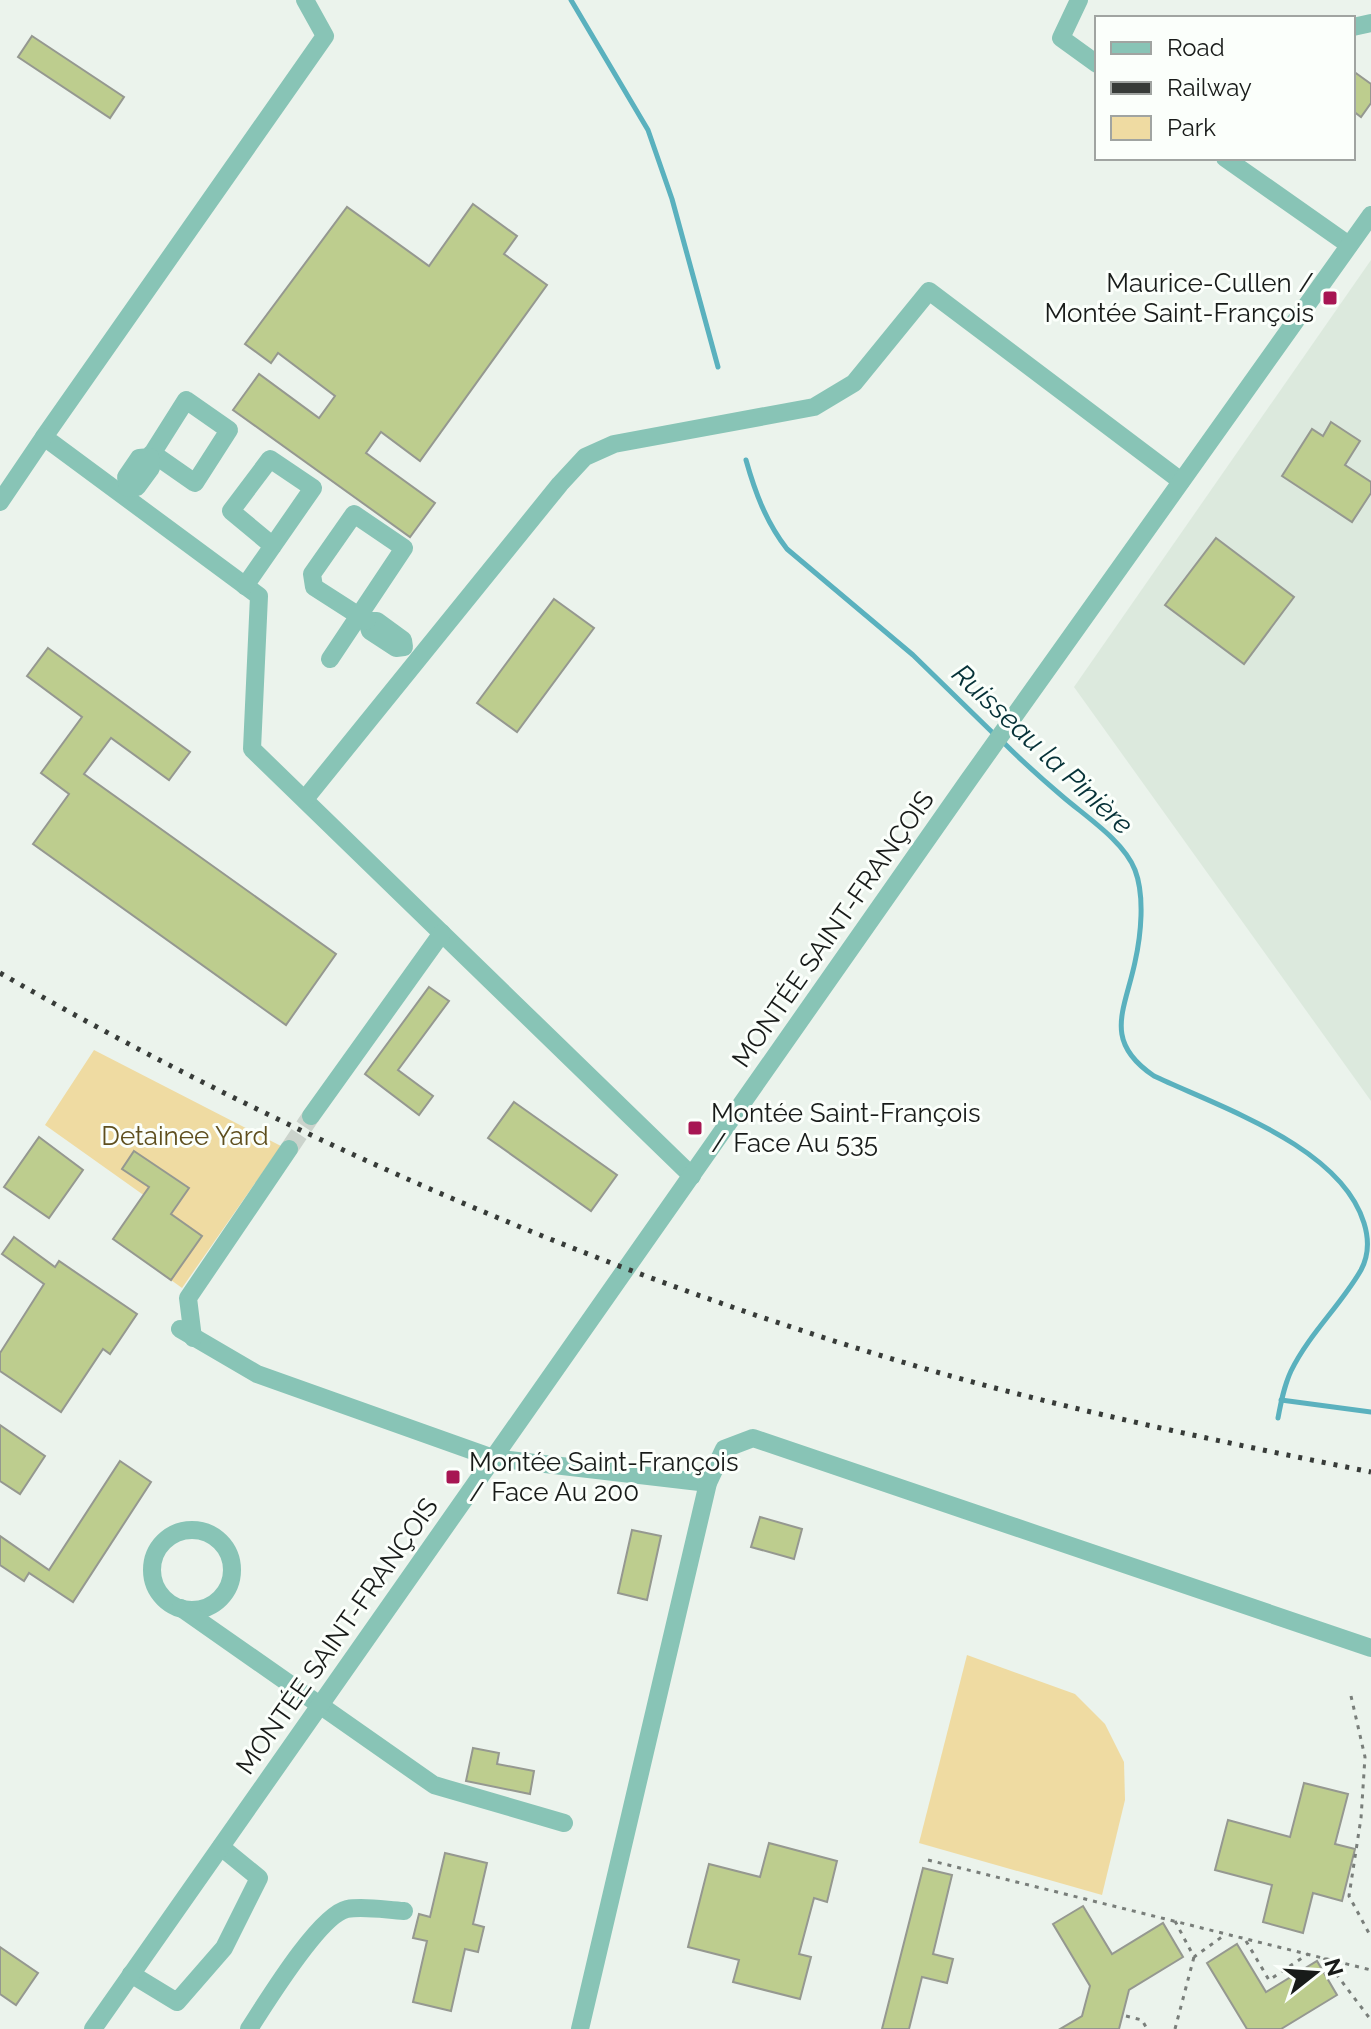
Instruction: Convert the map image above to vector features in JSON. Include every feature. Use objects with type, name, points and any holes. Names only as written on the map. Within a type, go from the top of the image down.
[{"type":"street","points":[[0,502],[325,36],[305,0]]},
{"type":"street","points":[[1079,0],[1061,38],[1095,63]]},
{"type":"street","points":[[1228,160],[1349,245]]},
{"type":"street","name":"MONTÉE SAINT-FRANÇOIS","points":[[93,2029],[976,770],[1371,215]]},
{"type":"street","points":[[305,799],[412,653],[585,457],[614,444],[814,407],[854,383],[929,291],[1181,481]]},
{"type":"street","points":[[126,492],[126,477],[139,458],[151,455],[186,400],[229,430],[195,483],[151,455]]},
{"type":"street","points":[[44,437],[126,492],[259,596],[252,749],[692,1176]]},
{"type":"street","points":[[245,586],[273,546],[313,488],[270,459],[231,511],[273,546]]},
{"type":"street","points":[[330,659],[363,617],[404,548],[354,514],[312,574],[314,587],[363,617],[370,631],[396,648],[412,653]]},
{"type":"street","points":[[311,1116],[442,933]]},
{"type":"street","points":[[289,1149],[188,1298],[187,1334],[257,1374],[493,1458],[708,1483]]},
{"type":"street","points":[[580,2029],[708,1483],[724,1449],[753,1438],[1371,1648]]},
{"type":"street","points":[[181,1608],[194,1610],[218,1601],[232,1577],[232,1563],[227,1550],[207,1532],[193,1529],[169,1537],[154,1557],[154,1583],[160,1594],[434,1785],[564,1823]]},
{"type":"street","points":[[131,1974],[177,2002],[224,1948],[259,1878],[221,1847]]},
{"type":"street","points":[[249,2029],[282,1978],[328,1920],[346,1909],[404,1911]]},
{"type":"path","points":[[1351,1696],[1365,1757],[1361,1818],[1349,1896],[1371,1937]]},
{"type":"path","points":[[928,1860],[1371,1970]]},
{"type":"path","points":[[1175,1921],[1194,1957]]},
{"type":"path","points":[[1175,2029],[1194,1957],[1226,1934]]},
{"type":"path","points":[[1245,1938],[1269,1980],[1308,1954]]},
{"type":"path","points":[[1324,1958],[1371,2020]]},
{"type":"path","points":[[1126,2016],[1142,2020],[1147,2029]]},
{"type":"shaded area","points":[[1371,260],[1371,1101],[1074,687]]},
{"type":"green space","name":"Detainee Yard","points":[[94,1050],[281,1146],[182,1288],[171,1280],[201,1236],[171,1214],[189,1187],[134,1151],[171,1202],[166,1211],[45,1125]]},
{"type":"green space","points":[[967,1655],[1075,1694],[1105,1724],[1124,1762],[1125,1800],[1102,1895],[919,1843]]},
{"type":"building","points":[[32,36],[124,97],[110,118],[18,57]]},
{"type":"building","points":[[1355,72],[1371,84],[1371,103],[1361,117],[1355,112]]},
{"type":"building","points":[[473,204],[517,236],[504,254],[547,285],[420,461],[381,432],[366,453],[435,503],[410,537],[233,410],[259,374],[319,418],[335,396],[278,353],[271,363],[245,344],[347,207],[429,266]]},
{"type":"building","points":[[1331,422],[1360,441],[1345,465],[1371,482],[1371,493],[1352,522],[1282,476],[1312,429],[1323,436]]},
{"type":"building","points":[[1216,538],[1294,597],[1244,664],[1165,605]]},
{"type":"building","points":[[554,599],[594,628],[517,732],[477,703]]},
{"type":"building","points":[[48,648],[190,752],[169,780],[111,738],[84,774],[336,954],[286,1025],[33,844],[69,794],[41,773],[82,717],[27,676]]},
{"type":"building","points":[[429,987],[449,1001],[398,1070],[433,1096],[419,1115],[365,1074]]},
{"type":"building","points":[[514,1102],[617,1175],[591,1211],[488,1138]]},
{"type":"building","points":[[39,1137],[83,1170],[49,1218],[4,1187]]},
{"type":"building","points":[[134,1151],[189,1188],[171,1214],[202,1236],[171,1280],[113,1239],[149,1187],[122,1169]]},
{"type":"building","points":[[14,1237],[55,1267],[59,1261],[137,1314],[110,1354],[103,1349],[61,1412],[0,1371],[0,1353],[44,1284],[2,1254]]},
{"type":"building","points":[[0,1425],[45,1456],[20,1494],[0,1481]]},
{"type":"building","points":[[120,1461],[151,1482],[73,1602],[29,1573],[24,1581],[0,1565],[0,1536],[49,1570]]},
{"type":"building","points":[[760,1517],[802,1529],[794,1559],[751,1547]]},
{"type":"building","points":[[632,1530],[661,1536],[647,1600],[618,1593]]},
{"type":"building","points":[[473,1748],[499,1753],[497,1764],[534,1771],[530,1794],[466,1781]]},
{"type":"building","points":[[1304,1783],[1348,1794],[1335,1844],[1355,1849],[1342,1901],[1313,1893],[1303,1933],[1263,1922],[1272,1885],[1215,1870],[1228,1820],[1290,1837]]},
{"type":"building","points":[[769,1843],[837,1861],[827,1902],[814,1898],[799,1954],[811,1957],[800,1999],[733,1982],[739,1960],[688,1947],[709,1864],[760,1877]]},
{"type":"building","points":[[445,1853],[487,1863],[473,1924],[484,1927],[478,1952],[465,1949],[451,2011],[413,2002],[427,1941],[413,1938],[419,1914],[430,1917]]},
{"type":"building","points":[[923,1868],[952,1875],[933,1954],[953,1959],[947,1983],[922,1977],[909,2029],[882,2029]]},
{"type":"building","points":[[1083,1906],[1112,1954],[1163,1923],[1183,1957],[1129,1990],[1119,2029],[1060,2029],[1082,2016],[1090,1986],[1053,1924]]},
{"type":"building","points":[[1237,1944],[1266,1992],[1317,1961],[1337,1995],[1281,2029],[1247,2029],[1207,1963]]},
{"type":"building","points":[[0,1947],[38,1973],[16,2005],[0,1994]]},
{"type":"waterway","name":"Ruisseau la Pinière","points":[[571,0],[648,130],[672,199],[718,367]]},
{"type":"waterway","name":"Ruisseau la Pinière","points":[[746,460],[762,506],[787,549],[913,655],[995,735]]},
{"type":"waterway","name":"Ruisseau la Pinière","points":[[1003,742],[1113,839],[1135,870],[1141,916],[1137,951],[1121,1024],[1122,1037],[1128,1050],[1154,1076],[1243,1116],[1305,1151],[1331,1172],[1351,1196],[1364,1223],[1367,1235],[1364,1264],[1298,1357],[1286,1382],[1278,1418]]},
{"type":"waterway","points":[[1281,1400],[1371,1412]]},
{"type":"tunnel","points":[[289,1149],[311,1116]]},
{"type":"railway","points":[[0,973],[111,1035],[341,1149],[577,1250],[698,1295],[819,1336],[993,1388],[1155,1427],[1371,1472]]},
{"type":"place","name":"Maurice-Cullen / Montée Saint-François","points":[[1330,298]]},
{"type":"place","name":"Montée Saint-François / Face Au 535","points":[[695,1128]]},
{"type":"place","name":"Montée Saint-François / Face Au 200","points":[[453,1477]]}]
